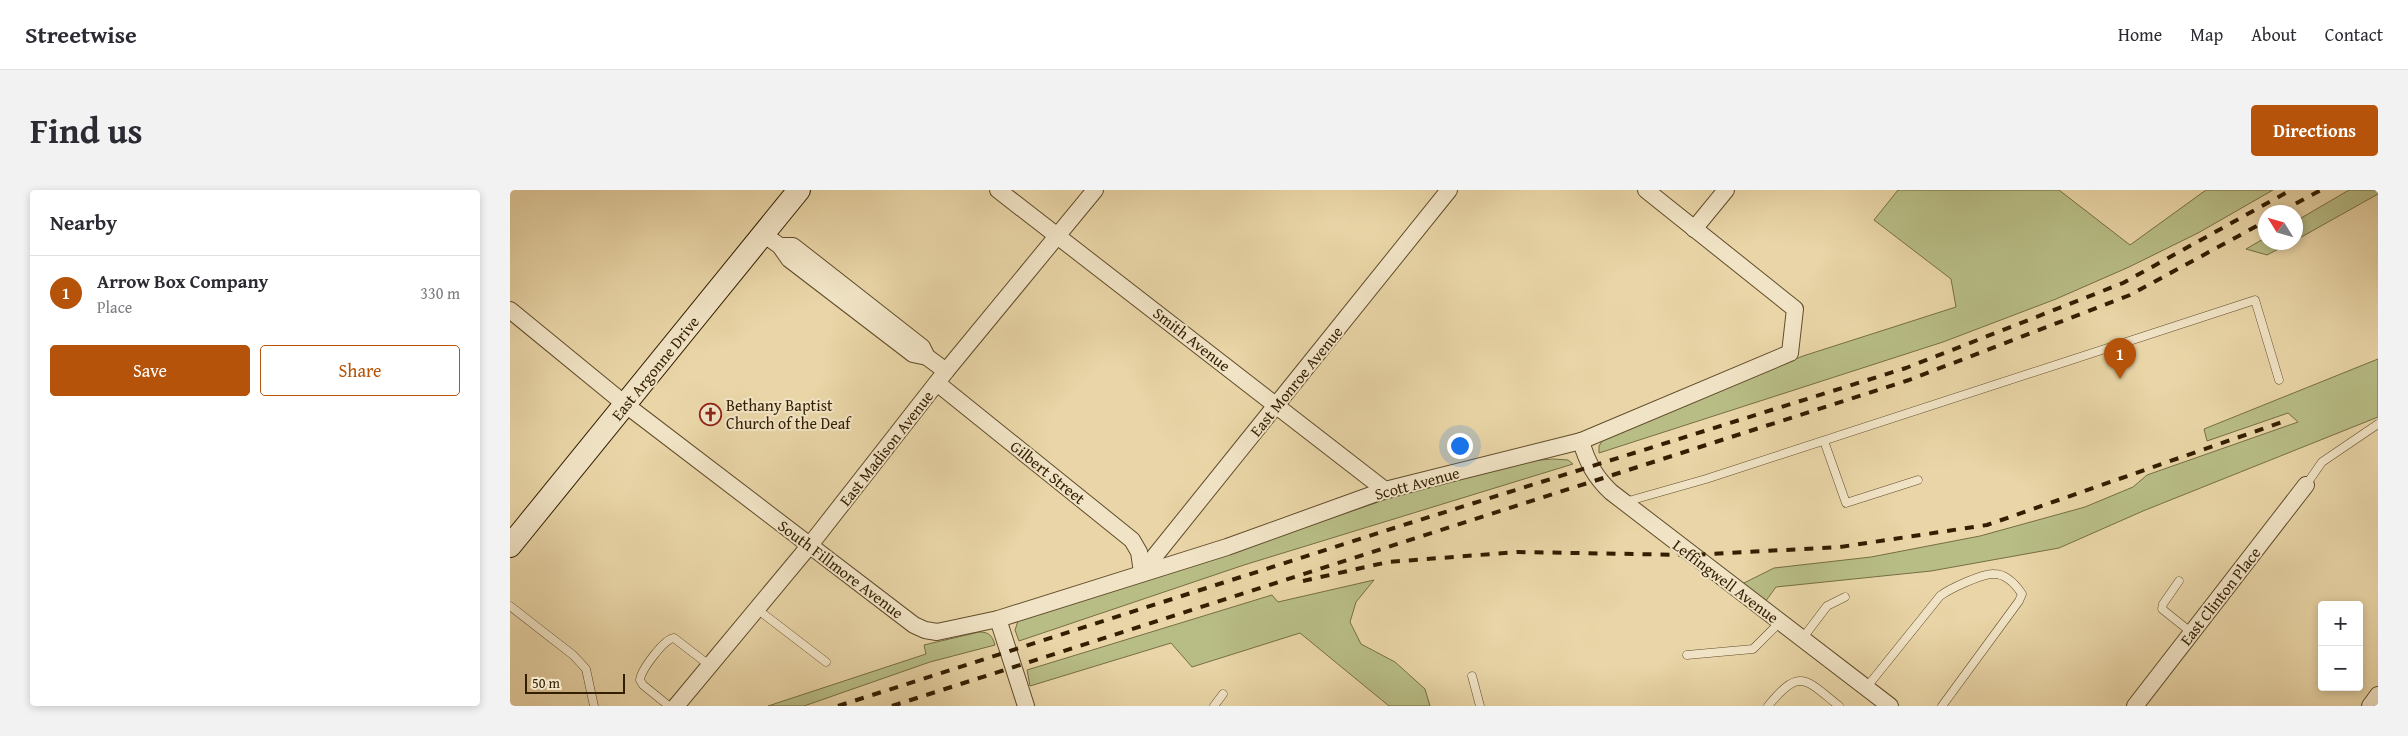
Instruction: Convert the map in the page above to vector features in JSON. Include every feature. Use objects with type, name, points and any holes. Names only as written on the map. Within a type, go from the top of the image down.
[{"type":"street","name":"East Argonne Drive","points":[[510,546],[626,405],[772,240],[799,190]]},
{"type":"street","name":"Smith Avenue","points":[[998,190],[1385,490]]},
{"type":"street","name":"East Madison Avenue","points":[[676,706],[810,545],[942,377],[1095,190]]},
{"type":"street","name":"East Monroe Avenue","points":[[1142,572],[1449,190]]},
{"type":"street","points":[[1646,190],[1694,229],[1726,190]]},
{"type":"street","name":"Scott Avenue","points":[[998,619],[1142,572],[1227,547],[1385,490],[1581,441],[1790,353],[1795,309],[1694,229]]},
{"type":"street","name":"Gilbert Street","points":[[772,240],[788,259],[913,354],[927,357],[942,377],[1132,540],[1139,552],[1142,572]]},
{"type":"street","name":"South Fillmore Avenue","points":[[510,310],[626,405],[914,625],[925,630],[937,632],[998,619]]},
{"type":"street","name":"Leffingwell Avenue","points":[[1581,441],[1585,455],[1597,479],[1623,503],[1890,706]]},
{"type":"street","name":"East Clinton Place","points":[[2135,706],[2306,485]]},
{"type":"street","points":[[998,619],[1026,706]]},
{"type":"street","points":[[2370,706],[2378,695]]},
{"type":"lane","points":[[1623,503],[1706,480],[2255,300],[2278,380]]},
{"type":"lane","points":[[2306,485],[2322,462],[2378,424]]},
{"type":"lane","points":[[1824,441],[1846,503],[1918,480]]},
{"type":"lane","points":[[1866,688],[1940,596],[1950,588],[1993,573],[2003,576],[2017,586],[2022,594],[2019,601],[1942,706]]},
{"type":"lane","points":[[2179,581],[2163,604],[2162,609],[2192,633]]},
{"type":"lane","points":[[1802,639],[1827,606],[1846,596]]},
{"type":"lane","points":[[510,606],[572,655],[586,669],[594,706]]},
{"type":"lane","points":[[757,609],[826,662]]},
{"type":"lane","points":[[1687,655],[1753,649],[1780,622]]},
{"type":"lane","points":[[669,706],[643,685],[640,680],[643,671],[665,642],[674,638],[710,665]]},
{"type":"lane","points":[[1472,676],[1480,706]]},
{"type":"lane","points":[[1768,706],[1788,684],[1799,679],[1809,682],[1839,706]]},
{"type":"lane","points":[[1214,706],[1223,694]]},
{"type":"green space","points":[[1898,190],[2059,190],[2130,245],[2206,190],[2273,190],[2198,233],[2129,267],[2056,299],[1943,342],[1599,453],[1599,446],[1604,438],[1710,393],[1803,356],[1956,307],[1951,279],[1874,220]]},
{"type":"green space","points":[[2349,190],[2378,190],[2378,194],[2303,236],[2303,217]]},
{"type":"green space","points":[[2258,242],[2258,250],[2277,250],[2267,255],[2246,249]]},
{"type":"green space","points":[[2378,359],[2378,417],[2143,511],[2059,548],[1931,571],[1776,587],[1765,602],[1742,584],[1774,568],[1871,557],[1980,536],[2085,507],[2133,487],[2147,475],[2298,422],[2288,413],[2207,441],[2204,429]]},
{"type":"green space","points":[[1568,460],[1573,464],[1244,565],[1019,641],[1015,630],[1018,621],[1210,560],[1384,500],[1529,461]]},
{"type":"green space","points":[[1374,580],[1356,602],[1350,622],[1361,644],[1395,662],[1425,689],[1430,706],[1389,706],[1300,633],[1192,667],[1171,643],[1030,686],[1027,670],[1272,595],[1278,602]]},
{"type":"green space","points":[[979,632],[990,635],[995,645],[930,662],[804,706],[768,706],[926,654],[924,645]]},
{"type":"railway","points":[[838,706],[1394,528],[1906,368],[2123,283],[2291,190]]},
{"type":"railway","points":[[2293,205],[2321,190]]},
{"type":"railway","points":[[892,706],[1909,380],[2130,295],[2258,225]]},
{"type":"railway","points":[[1303,581],[1388,562],[1518,552],[1691,555],[1840,547],[1987,525],[2288,420]]},
{"type":"place","name":"Arrow Box Company","points":[[2120,379]]},
{"type":"place","name":"Bethany Baptist Church of the Deaf","points":[[710,414]]}]
